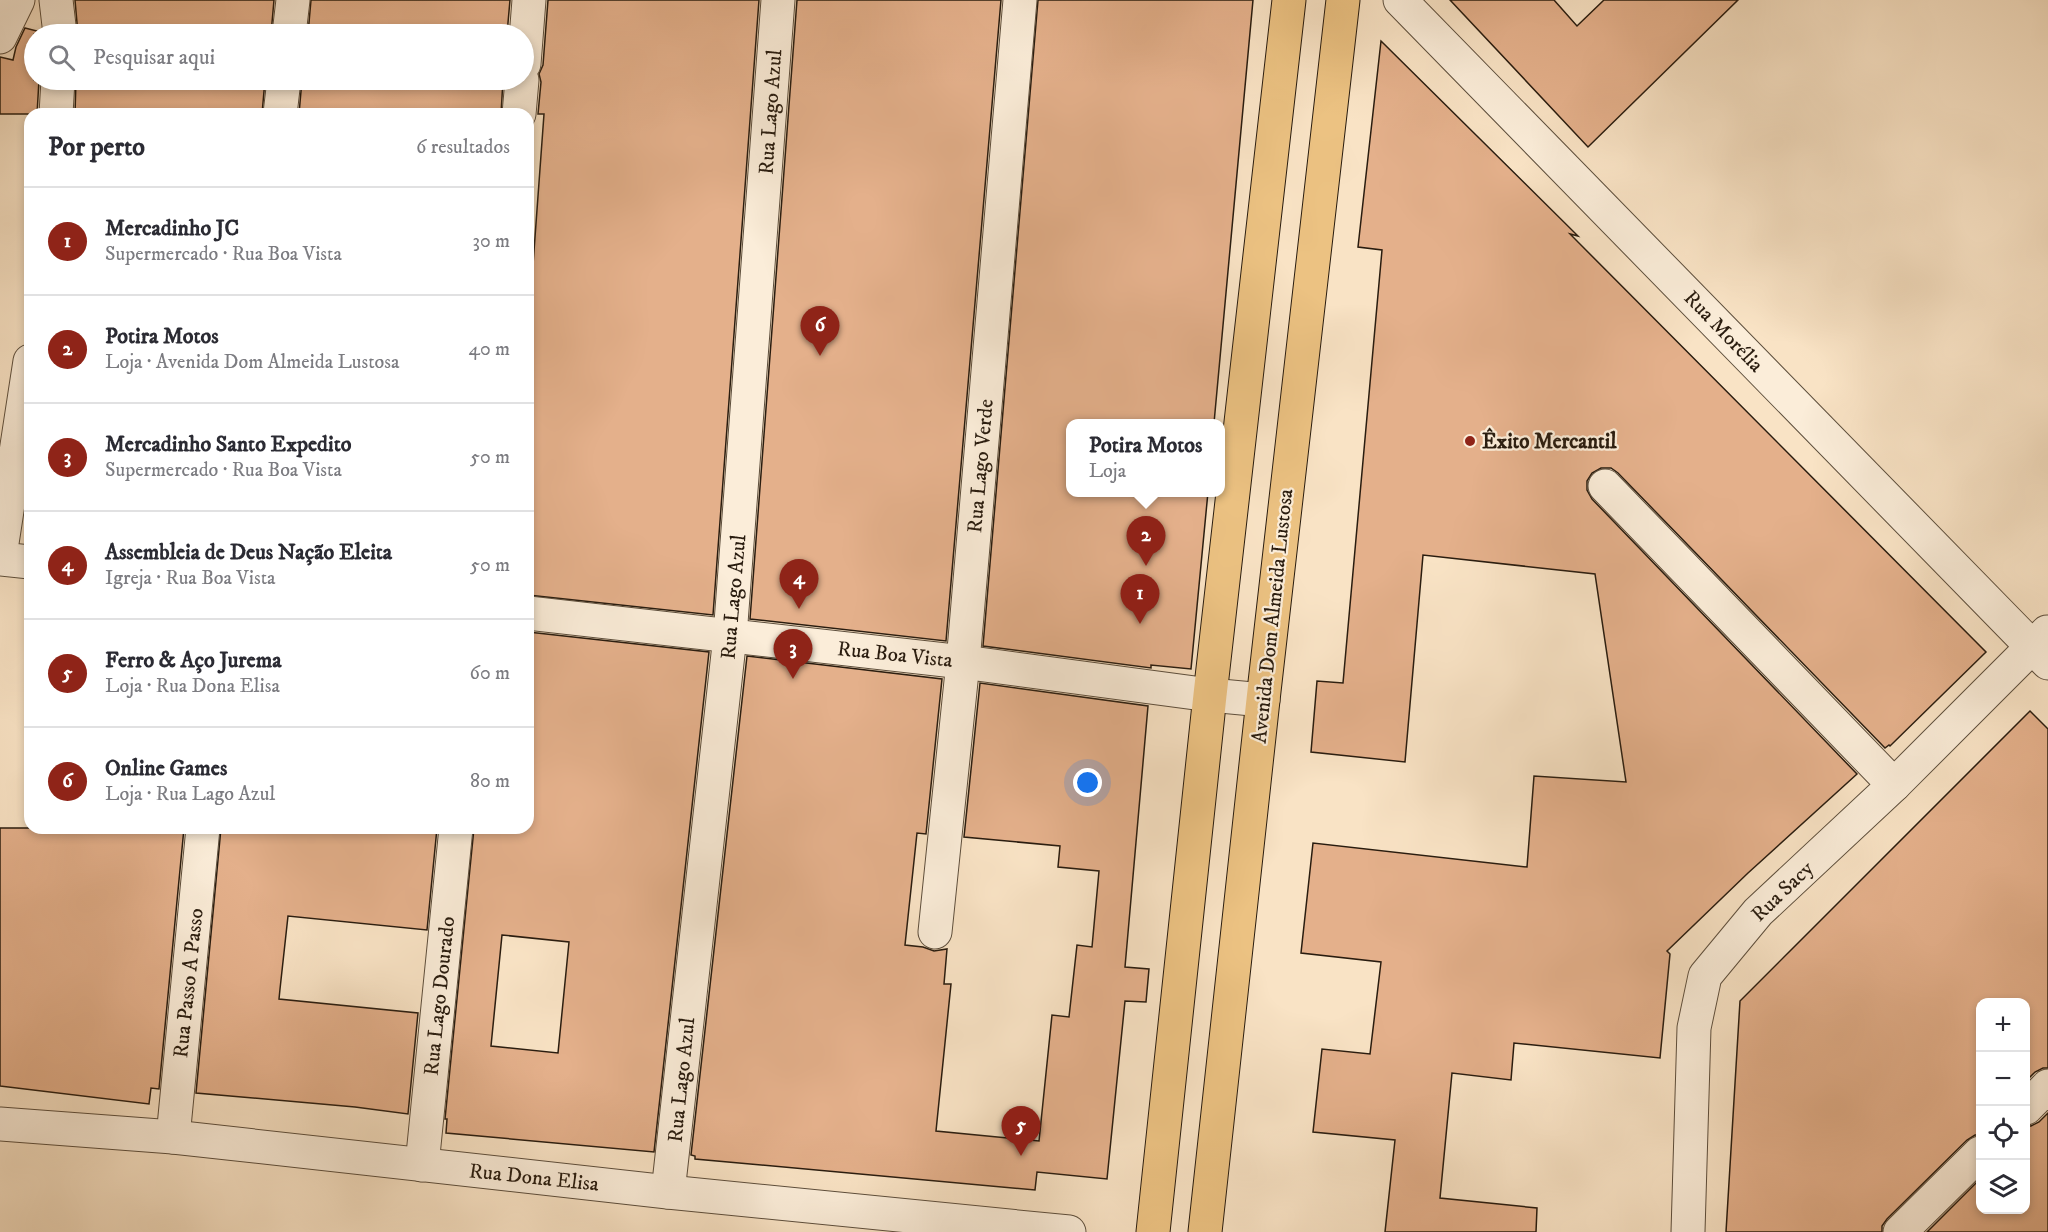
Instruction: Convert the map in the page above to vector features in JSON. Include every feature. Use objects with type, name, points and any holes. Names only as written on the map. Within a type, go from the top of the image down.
[{"type":"main road","points":[[1153,1232],[1210,695],[1289,0]]},
{"type":"main road","name":"Avenida Dom Almeida Lustosa","points":[[1205,1232],[1343,0]]},
{"type":"main road","points":[[1282,56],[1334,65]]},
{"type":"street","points":[[0,37],[18,0]]},
{"type":"street","points":[[56,0],[59,24]]},
{"type":"street","points":[[290,24],[293,0]]},
{"type":"street","points":[[527,24],[529,0]]},
{"type":"street","name":"Rua Lago Azul","points":[[668,1192],[730,636],[778,0]]},
{"type":"street","name":"Rua Lago Verde","points":[[935,932],[963,662],[1020,0]]},
{"type":"street","name":"Rua Morélia","points":[[1400,0],[2043,646]]},
{"type":"street","points":[[56,108],[57,90]]},
{"type":"street","points":[[281,108],[283,90]]},
{"type":"street","points":[[520,108],[521,90]]},
{"type":"street","points":[[24,400],[0,557],[24,561]]},
{"type":"street","points":[[1605,486],[1894,785]]},
{"type":"street","name":"Rua Boa Vista","points":[[534,614],[963,662],[1263,700]]},
{"type":"street","name":"Rua Sacy","points":[[1688,1232],[1694,1028],[1705,976],[1758,912],[2043,646]]},
{"type":"street","name":"Rua Passo A Passo","points":[[173,1137],[202,834]]},
{"type":"street","name":"Rua Lago Dourado","points":[[422,1165],[455,834]]},
{"type":"street","points":[[2027,1106],[2048,1086]]},
{"type":"street","name":"Rua Dona Elisa","points":[[0,1124],[173,1137],[668,1192],[1069,1232]]},
{"type":"street","points":[[1900,1232],[1976,1157]]},
{"type":"building","points":[[75,0],[274,0],[272,24],[77,24]]},
{"type":"building","points":[[311,0],[510,0],[508,24],[309,24]]},
{"type":"building","points":[[548,0],[759,0],[713,615],[534,596],[534,251],[544,114],[538,114],[541,82],[539,74],[543,65]]},
{"type":"building","points":[[797,0],[1001,0],[946,641],[750,619]]},
{"type":"building","points":[[1038,0],[1253,0],[1214,419],[1066,419],[1066,497],[1208,497],[1191,669],[1151,665],[1151,668],[983,646]]},
{"type":"building","points":[[1450,0],[1554,0],[1577,26],[1604,0],[1738,0],[1588,147]]},
{"type":"building","points":[[24,30],[24,90],[38,90],[37,108],[24,108],[24,114],[0,114],[0,57],[13,60]]},
{"type":"building","points":[[1381,41],[1578,236],[1570,234],[1986,652],[1890,746],[1885,748],[1618,473],[1611,468],[1601,468],[1592,473],[1587,481],[1587,490],[1592,499],[1857,774],[1748,873],[1667,951],[1670,954],[1660,1058],[1514,1043],[1511,1080],[1452,1073],[1440,1198],[1537,1208],[1536,1232],[1385,1232],[1395,1140],[1313,1132],[1322,1049],[1370,1054],[1381,962],[1301,953],[1313,843],[1527,867],[1534,776],[1626,782],[1595,574],[1423,555],[1405,762],[1311,752],[1317,681],[1343,683],[1382,250],[1358,247]]},
{"type":"building","points":[[76,90],[264,90],[263,108],[75,108]]},
{"type":"building","points":[[301,90],[502,90],[501,108],[300,108]]},
{"type":"building","points":[[534,633],[709,652],[654,1152],[446,1133],[447,1119],[445,1119],[473,834],[534,834]],"holes":[[[502,935],[569,942],[558,1053],[491,1046]]]},
{"type":"building","points":[[747,656],[942,679],[926,834],[917,833],[905,945],[934,951],[947,949],[944,984],[951,984],[936,1131],[1039,1141],[1052,1015],[1069,1017],[1077,945],[1092,947],[1099,871],[1058,867],[1060,846],[964,837],[980,683],[1148,706],[1125,967],[1149,969],[1146,1002],[1125,1001],[1107,1179],[1037,1172],[1035,1190],[695,1159],[695,1156],[691,1155]]},
{"type":"building","points":[[2030,711],[2048,729],[2048,1068],[2035,1072],[2030,1077],[2030,998],[1976,998],[1976,1135],[1967,1140],[1887,1219],[1882,1226],[1882,1232],[1726,1232],[1740,1001]]},
{"type":"building","points":[[0,828],[24,828],[24,834],[183,834],[159,1089],[151,1088],[149,1104],[0,1086]]},
{"type":"building","points":[[220,834],[436,834],[427,930],[288,916],[280,989],[279,999],[418,1013],[408,1114],[196,1093]]},
{"type":"building","points":[[2048,1113],[2048,1232],[1927,1232],[1976,1183],[1976,1214],[2030,1214],[2030,1126],[2039,1122]]},
{"type":"place","name":"Online Games","points":[[820,356]]},
{"type":"place","name":"Êxito Mercantil","points":[[1470,441]]},
{"type":"place","name":"Potira Motos","points":[[1146,566]]},
{"type":"place","name":"Assembleia de Deus Nação Eleita","points":[[799,609]]},
{"type":"place","name":"Mercadinho JC","points":[[1140,624]]},
{"type":"place","name":"Mercadinho Santo Expedito","points":[[793,679]]},
{"type":"place","name":"Ferro & Aço Jurema","points":[[1021,1156]]}]
